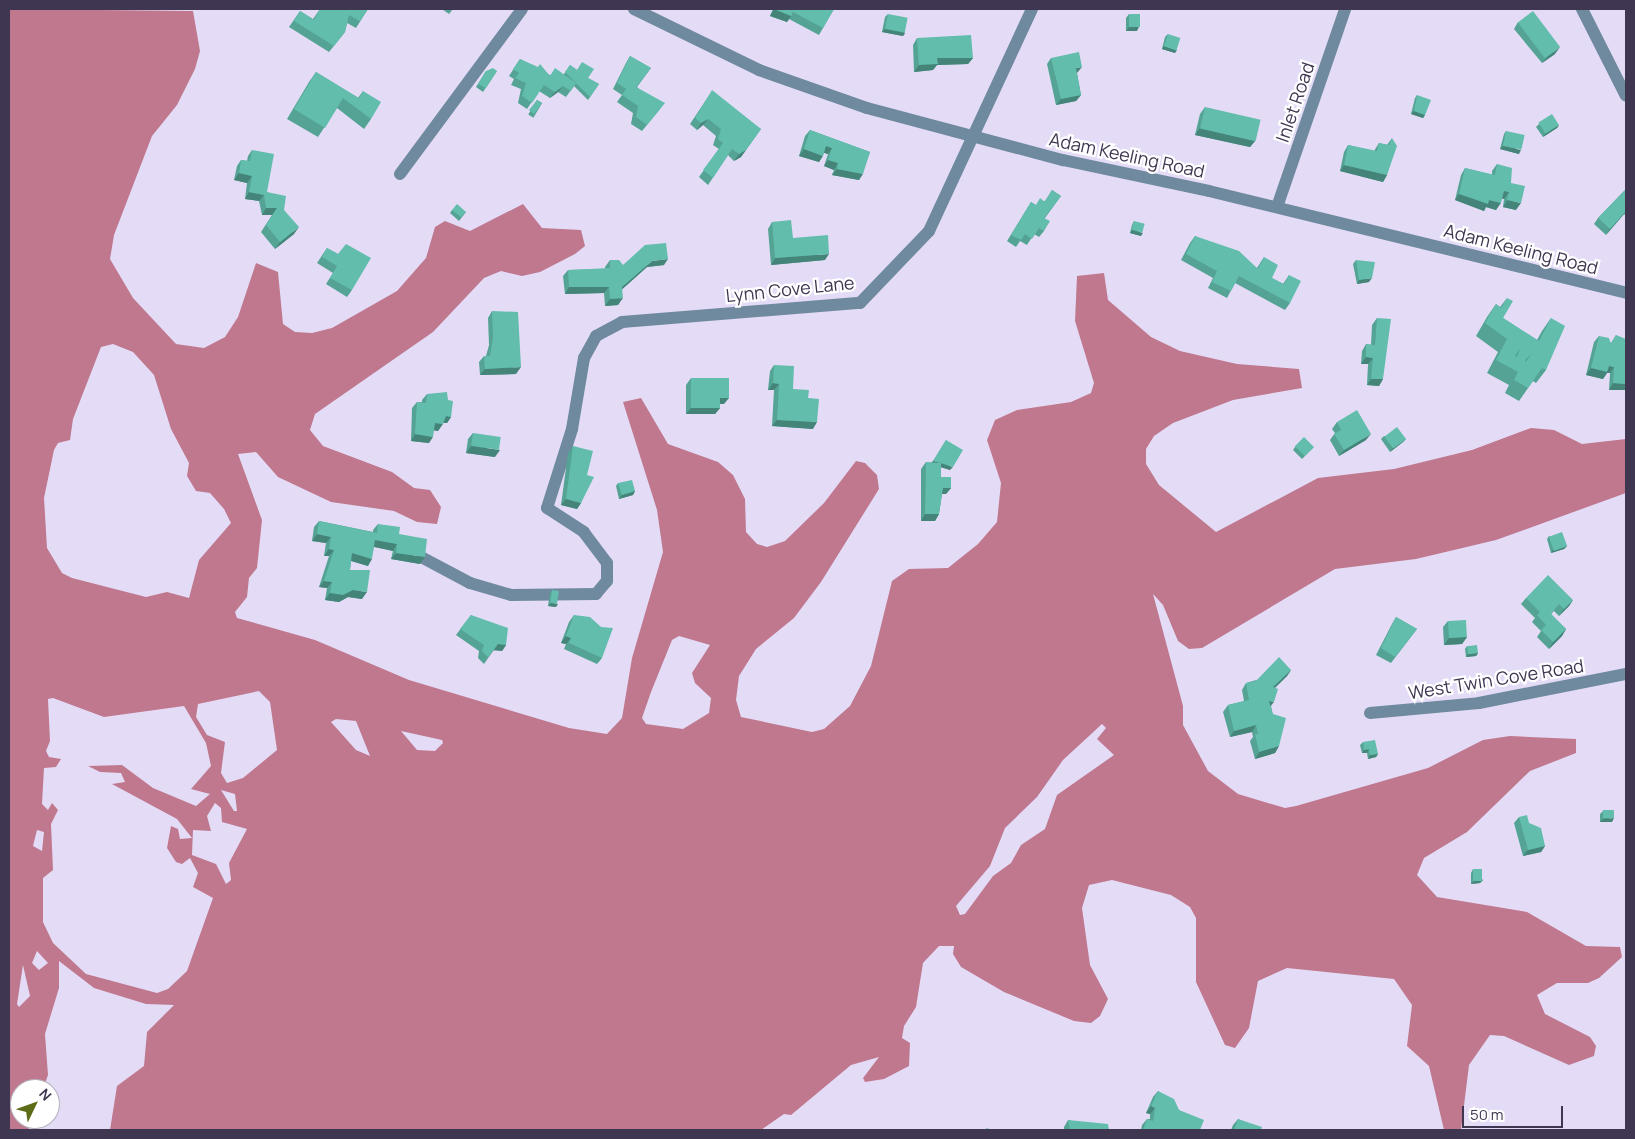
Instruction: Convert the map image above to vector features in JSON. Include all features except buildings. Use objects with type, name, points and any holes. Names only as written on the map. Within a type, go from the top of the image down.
[{"type":"street","points":[[400,174],[522,9]]},
{"type":"street","name":"Adam Keeling Road","points":[[634,9],[759,70],[867,108],[971,137],[1278,208],[1626,293]]},
{"type":"street","name":"Lynn Cove Lane","points":[[423,558],[470,583],[511,595],[550,592],[590,597],[604,587],[608,574],[607,563],[584,532],[547,508],[572,429],[584,358],[596,336],[622,322],[860,303],[929,230],[1032,9]]},
{"type":"street","name":"Inlet Road","points":[[1278,208],[1346,9]]},
{"type":"street","points":[[1582,9],[1626,96]]},
{"type":"street","name":"West Twin Cove Road","points":[[1370,713],[1479,703],[1626,674]]},
{"type":"shaded area","points":[[9,9],[193,11],[200,51],[195,69],[177,105],[152,136],[114,235],[110,259],[133,298],[176,344],[204,348],[225,337],[238,317],[256,263],[278,272],[283,324],[295,332],[312,333],[332,328],[397,291],[426,258],[435,227],[445,221],[470,231],[523,204],[542,228],[581,230],[585,246],[575,254],[540,272],[522,276],[501,271],[484,278],[433,332],[315,414],[310,430],[323,446],[392,472],[414,488],[430,490],[441,507],[437,524],[417,522],[394,511],[331,502],[278,477],[256,452],[238,454],[262,520],[257,568],[249,578],[247,597],[235,612],[237,618],[315,640],[409,680],[569,728],[607,734],[622,718],[632,658],[663,552],[657,510],[623,402],[641,398],[668,444],[718,462],[733,475],[745,499],[746,532],[757,544],[767,547],[785,541],[824,503],[856,461],[865,463],[877,475],[879,489],[821,582],[794,618],[756,649],[739,676],[736,700],[741,717],[812,732],[824,729],[850,706],[871,666],[892,581],[909,569],[948,568],[978,544],[997,522],[1001,483],[987,440],[995,420],[1017,410],[1071,402],[1091,393],[1094,383],[1075,321],[1077,276],[1104,273],[1108,300],[1151,337],[1180,351],[1237,364],[1299,369],[1302,388],[1233,400],[1173,423],[1154,436],[1146,449],[1146,464],[1159,485],[1216,532],[1318,478],[1394,469],[1472,450],[1531,428],[1554,430],[1582,444],[1626,439],[1626,493],[1496,540],[1416,559],[1335,569],[1202,648],[1189,649],[1178,641],[1163,605],[1153,594],[1183,706],[1183,725],[1208,771],[1238,794],[1285,808],[1428,768],[1483,740],[1510,736],[1576,739],[1576,753],[1530,771],[1467,832],[1424,858],[1417,875],[1437,897],[1527,912],[1586,946],[1620,947],[1622,957],[1599,978],[1588,983],[1557,983],[1537,995],[1545,1014],[1590,1037],[1596,1046],[1594,1056],[1569,1065],[1504,1036],[1490,1035],[1469,1065],[1461,1130],[1444,1130],[1429,1066],[1407,1046],[1412,1005],[1394,979],[1287,968],[1258,981],[1249,1028],[1235,1048],[1225,1045],[1196,982],[1196,918],[1190,907],[1171,895],[1112,880],[1089,885],[1082,908],[1090,965],[1108,999],[1100,1016],[1091,1023],[1074,1021],[1004,992],[961,967],[953,954],[954,946],[939,946],[923,963],[916,1007],[904,1026],[902,1038],[910,1043],[909,1066],[884,1079],[865,1082],[863,1078],[879,1057],[851,1065],[791,1115],[784,1114],[761,1130],[110,1130],[117,1086],[144,1066],[147,1032],[174,1005],[146,1004],[94,988],[59,961],[59,988],[45,1034],[48,1075],[47,1079],[10,1079],[10,1129],[28,1130],[9,1130]],"holes":[[[113,344],[133,352],[154,375],[171,429],[189,463],[187,476],[196,491],[210,493],[224,509],[231,523],[199,560],[189,598],[167,592],[146,597],[72,578],[62,573],[47,548],[44,498],[54,450],[58,443],[70,440],[73,419],[101,347]],[[679,636],[710,645],[692,673],[695,683],[711,698],[709,713],[683,729],[646,724],[642,718],[672,640]],[[259,691],[270,702],[277,750],[243,778],[227,783],[221,773],[225,742],[207,735],[196,717],[198,704]],[[53,698],[104,717],[184,706],[206,743],[211,766],[191,789],[210,794],[196,806],[153,788],[122,765],[88,766],[100,772],[121,773],[125,782],[112,784],[177,819],[192,838],[180,839],[178,829],[171,826],[167,848],[176,862],[182,864],[190,858],[198,873],[193,887],[213,898],[187,971],[168,989],[157,993],[86,974],[53,943],[43,922],[43,878],[53,870],[51,824],[58,810],[52,803],[48,810],[42,804],[44,768],[56,767],[61,759],[49,757],[46,751],[50,741],[48,699]],[[336,719],[356,721],[370,756],[356,750],[331,722]],[[1102,724],[1106,728],[1097,739],[1114,755],[1057,795],[1045,829],[1021,845],[1011,863],[993,876],[965,914],[960,915],[956,906],[990,866],[1005,828],[1037,797],[1063,760]],[[401,731],[442,740],[443,743],[435,751],[417,750]],[[221,790],[235,794],[237,811],[234,811]],[[215,803],[221,808],[222,822],[247,829],[229,863],[231,880],[226,884],[216,864],[192,855],[193,830],[211,831],[207,816]],[[37,830],[44,832],[42,851],[33,846]],[[37,951],[48,963],[39,970],[32,963]],[[23,965],[30,996],[19,1007],[17,1004]]]}]
